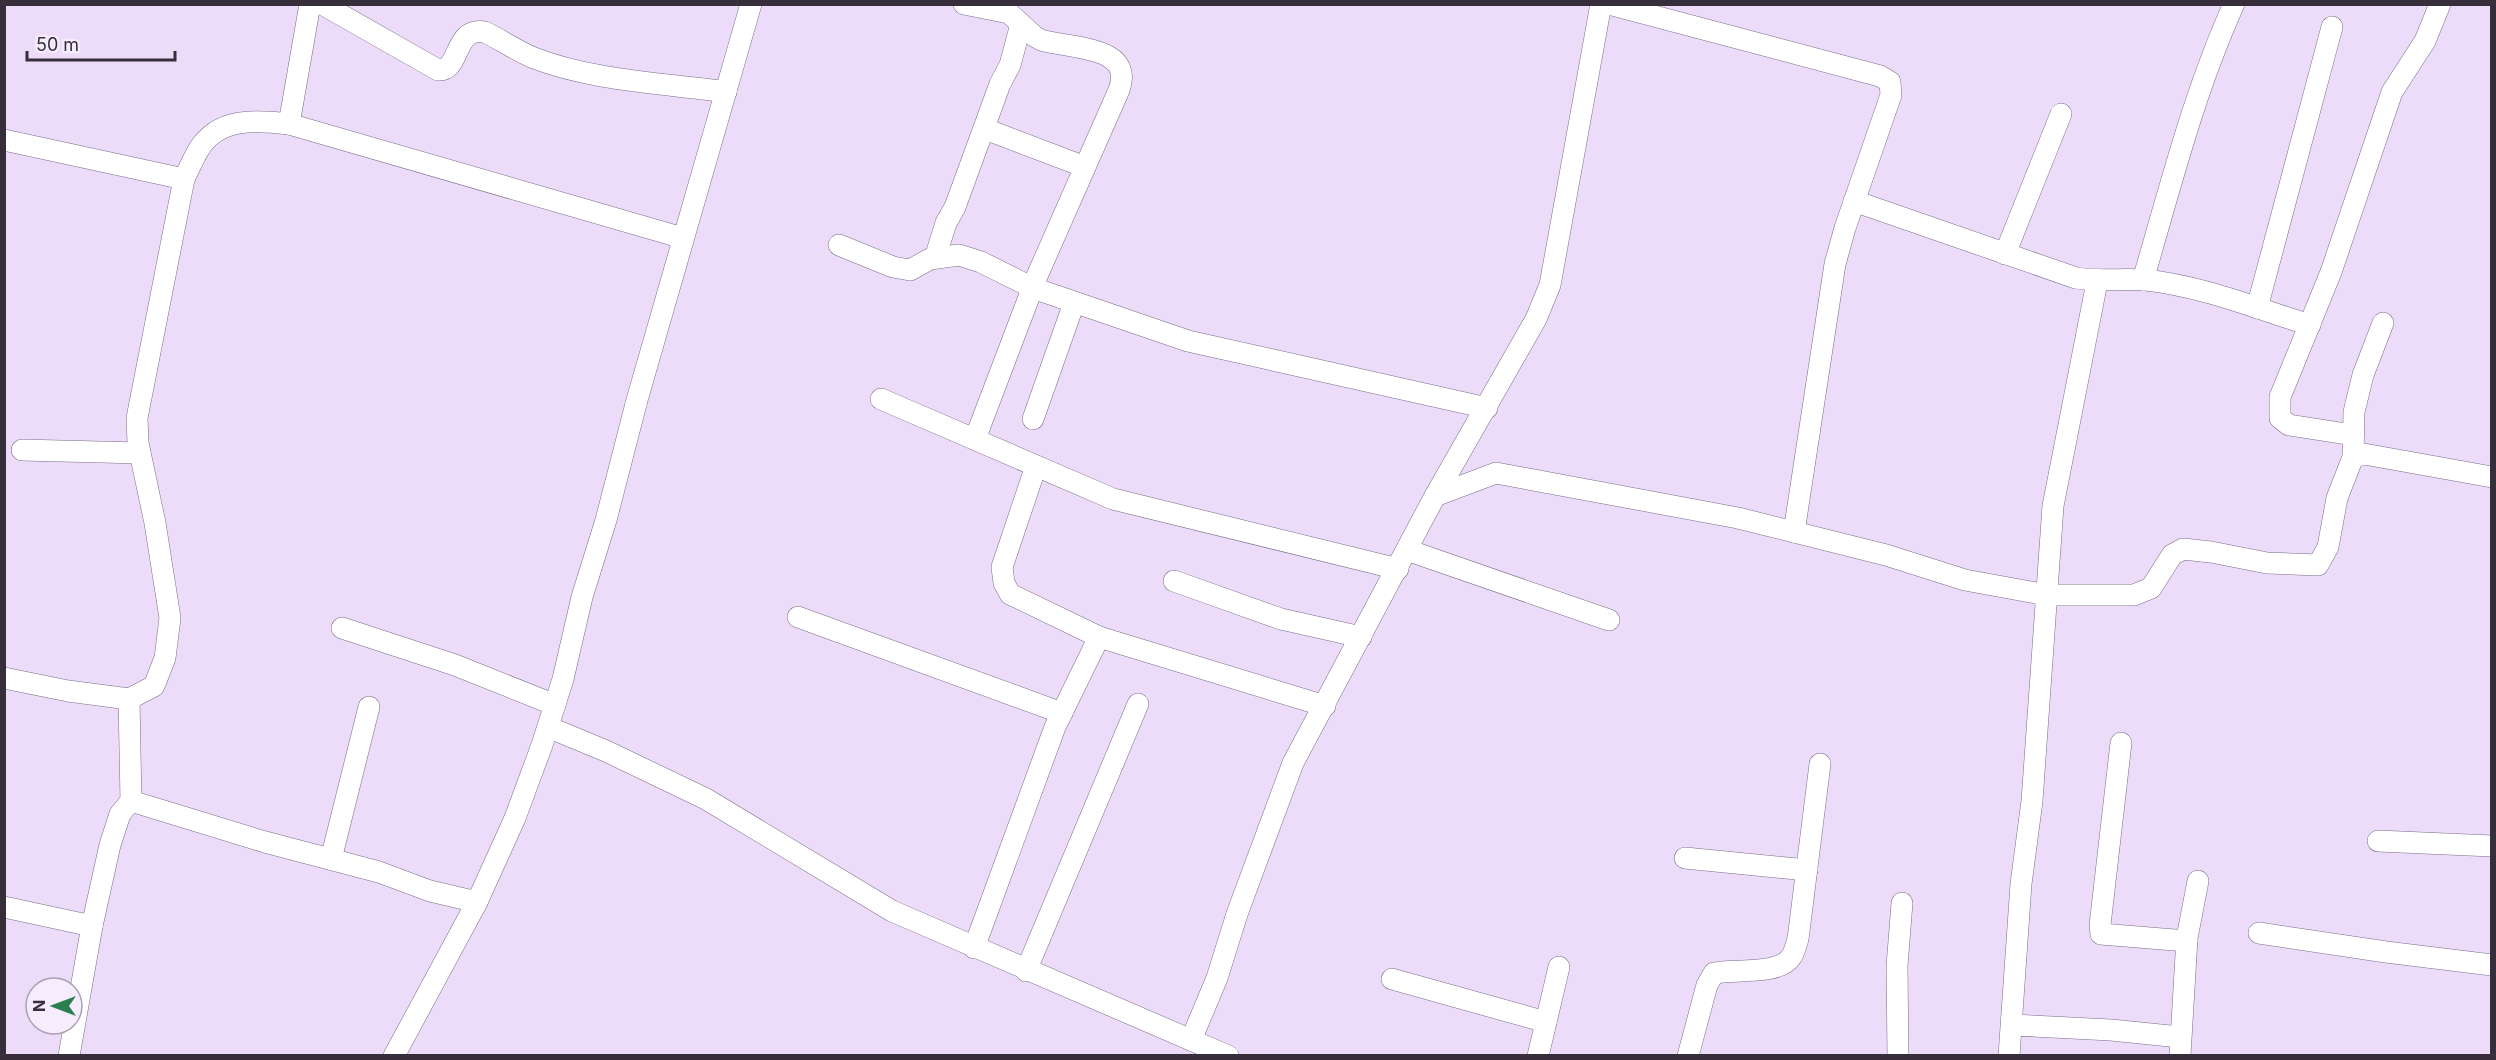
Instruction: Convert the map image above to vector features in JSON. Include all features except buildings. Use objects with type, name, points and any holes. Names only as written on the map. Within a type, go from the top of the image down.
[{"type":"street","points":[[289,124],[310,4]]},
{"type":"street","points":[[322,4],[438,70],[448,67],[465,36],[478,30],[532,57],[562,67],[726,92]]},
{"type":"street","points":[[394,1056],[477,902],[515,818],[548,728],[637,400],[751,4]]},
{"type":"street","points":[[964,4],[1003,10],[1041,40],[1111,56],[1120,69],[1119,90],[1033,288],[975,439]]},
{"type":"street","points":[[1191,1040],[1217,978],[1237,915],[1293,763],[1435,496],[1536,319],[1550,285],[1601,4]]},
{"type":"street","points":[[1609,4],[1886,79],[1892,88],[1839,247],[1794,532]]},
{"type":"street","points":[[2143,280],[2173,178],[2215,50],[2234,4]]},
{"type":"street","points":[[2353,435],[2289,425],[2280,418],[2280,397],[2338,251],[2392,92],[2425,40],[2440,4]]},
{"type":"street","points":[[935,258],[946,223],[955,207],[1000,84],[1010,65],[1021,24]]},
{"type":"street","points":[[2257,308],[2332,27]]},
{"type":"street","points":[[2005,254],[2061,114]]},
{"type":"street","points":[[4,678],[68,691],[129,699],[154,686],[165,658],[170,618],[155,523],[140,453],[137,418],[184,179],[200,147],[224,127],[254,120],[289,124],[683,238]]},
{"type":"street","points":[[985,129],[1085,167]]},
{"type":"street","points":[[4,140],[184,179]]},
{"type":"street","points":[[1854,201],[2076,278],[2097,282],[2143,280],[2187,287],[2310,325]]},
{"type":"street","points":[[839,245],[893,267],[910,270],[935,258],[959,255],[981,262],[1033,288],[1074,303],[1221,349],[1487,408]]},
{"type":"street","points":[[2009,1056],[2021,884],[2032,801],[2054,506],[2097,282]]},
{"type":"street","points":[[1034,418],[1074,303]]},
{"type":"street","points":[[1435,496],[1496,473],[1671,504],[1886,555],[1965,580],[2047,596],[2134,595],[2151,588],[2172,555],[2183,549],[2267,563],[2318,565],[2328,548],[2337,498],[2353,456],[2355,412],[2363,375],[2383,323]]},
{"type":"street","points":[[882,399],[1113,499],[1398,569]]},
{"type":"street","points":[[22,450],[140,453]]},
{"type":"street","points":[[2353,456],[2364,454],[2492,477]]},
{"type":"street","points":[[1036,466],[1002,567],[1004,583],[1010,594],[1100,638],[1325,706]]},
{"type":"street","points":[[1407,550],[1609,620]]},
{"type":"street","points":[[1174,581],[1281,619],[1361,637]]},
{"type":"street","points":[[798,617],[1062,712]]},
{"type":"street","points":[[342,628],[455,665],[555,705]]},
{"type":"street","points":[[974,948],[1062,712],[1100,638]]},
{"type":"street","points":[[69,1056],[92,926],[110,845],[120,814],[131,801],[129,699]]},
{"type":"street","points":[[1026,971],[1138,704]]},
{"type":"street","points":[[331,859],[369,707]]},
{"type":"street","points":[[548,728],[606,752],[706,799],[892,911],[1026,971],[1228,1056]]},
{"type":"street","points":[[2121,743],[2101,916],[2101,934],[2187,941]]},
{"type":"street","points":[[1688,1056],[1707,985],[1714,974],[1771,969],[1784,964],[1791,958],[1798,939],[1820,764]]},
{"type":"street","points":[[131,801],[379,872],[430,891],[477,902]]},
{"type":"street","points":[[2378,841],[2492,846]]},
{"type":"street","points":[[1685,858],[1807,870]]},
{"type":"street","points":[[2012,1025],[2111,1030],[2180,1046],[2187,941],[2198,881]]},
{"type":"street","points":[[1898,1056],[1897,966],[1902,903]]},
{"type":"street","points":[[4,908],[92,926]]},
{"type":"street","points":[[2259,933],[2492,965]]},
{"type":"street","points":[[1538,1056],[1559,967]]},
{"type":"street","points":[[1392,979],[1546,1022]]}]
